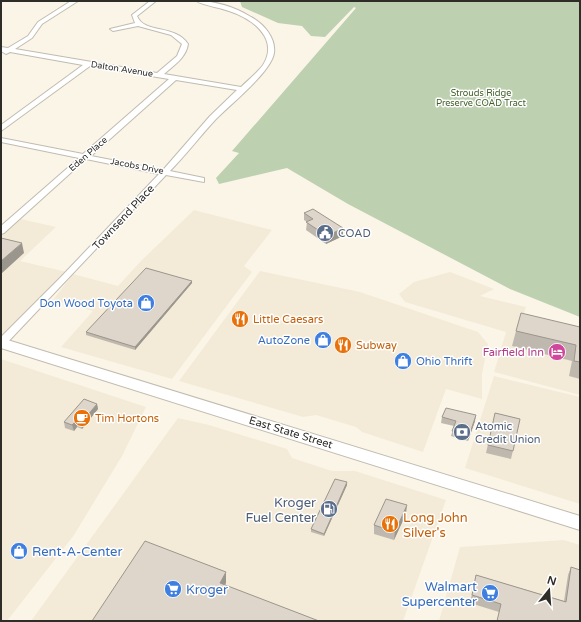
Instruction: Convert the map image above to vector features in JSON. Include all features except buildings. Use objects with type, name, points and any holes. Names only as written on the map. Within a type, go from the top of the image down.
[{"type":"main road","name":"East State Street","points":[[1,343],[580,523]]},
{"type":"street","points":[[1,56],[30,37],[40,23],[75,1]]},
{"type":"street","points":[[138,24],[134,16],[153,1]]},
{"type":"street","name":"Townsend Place","points":[[1,343],[62,282],[242,89],[252,81],[267,62],[271,46],[268,36],[255,22],[241,14],[199,1]]},
{"type":"street","points":[[113,29],[138,24],[178,36],[186,44],[186,50],[159,74]]},
{"type":"street","name":"Dalton Avenue","points":[[1,49],[159,74],[242,89]]},
{"type":"street","points":[[1,129],[90,63]]},
{"type":"street","name":"Eden Place","points":[[1,231],[175,77]]},
{"type":"street","name":"Jacobs Drive","points":[[1,140],[201,180]]},
{"type":"shaded area","points":[[194,210],[272,230],[244,266],[252,272],[172,379],[61,347],[93,311],[53,300],[73,274],[118,286],[141,261]]},
{"type":"shaded area","points":[[16,218],[56,227],[20,261],[67,272],[1,343],[1,228]]},
{"type":"shaded area","points":[[260,271],[360,292],[478,332],[488,344],[482,374],[482,399],[446,389],[423,452],[362,432],[356,427],[316,415],[303,417],[179,381]]},
{"type":"shaded area","points":[[450,272],[494,289],[480,296],[526,307],[522,319],[580,333],[580,395],[494,372],[506,332],[405,302],[399,294],[414,282]]},
{"type":"shaded area","points":[[1,359],[146,407],[122,456],[74,535],[7,621],[1,621]]},
{"type":"shaded area","points":[[494,376],[580,397],[580,504],[465,468]]},
{"type":"shaded area","points":[[178,418],[209,425],[287,449],[292,458],[332,471],[355,471],[446,500],[403,621],[31,621]]},
{"type":"shaded area","points":[[564,540],[580,545],[580,621],[439,621],[460,547]]},
{"type":"green space","name":"Strouds Ridge Preserve COAD Tract","points":[[240,1],[580,1],[580,317],[510,289],[348,204],[287,168],[219,184],[216,178],[239,153],[232,151],[356,8],[354,7],[325,37],[311,36],[302,26],[278,23],[242,7]]},
{"type":"place","name":"COAD","points":[[325,233]]},
{"type":"place","name":"Don Wood Toyota","points":[[146,303]]},
{"type":"place","name":"Little Caesars","points":[[240,319]]},
{"type":"place","name":"AutoZone","points":[[323,340]]},
{"type":"place","name":"Subway","points":[[343,345]]},
{"type":"place","name":"Fairfield Inn","points":[[557,352]]},
{"type":"place","name":"Ohio Thrift","points":[[403,361]]},
{"type":"place","name":"Tim Hortons","points":[[82,418]]},
{"type":"place","name":"Atomic Credit Union","points":[[462,432]]},
{"type":"place","name":"Kroger Fuel Center","points":[[329,509]]},
{"type":"place","name":"Long John Silver's","points":[[390,524]]},
{"type":"place","name":"Rent-A-Center","points":[[19,551]]},
{"type":"place","name":"Kroger","points":[[173,589]]},
{"type":"place","name":"Walmart Supercenter","points":[[490,593]]}]
